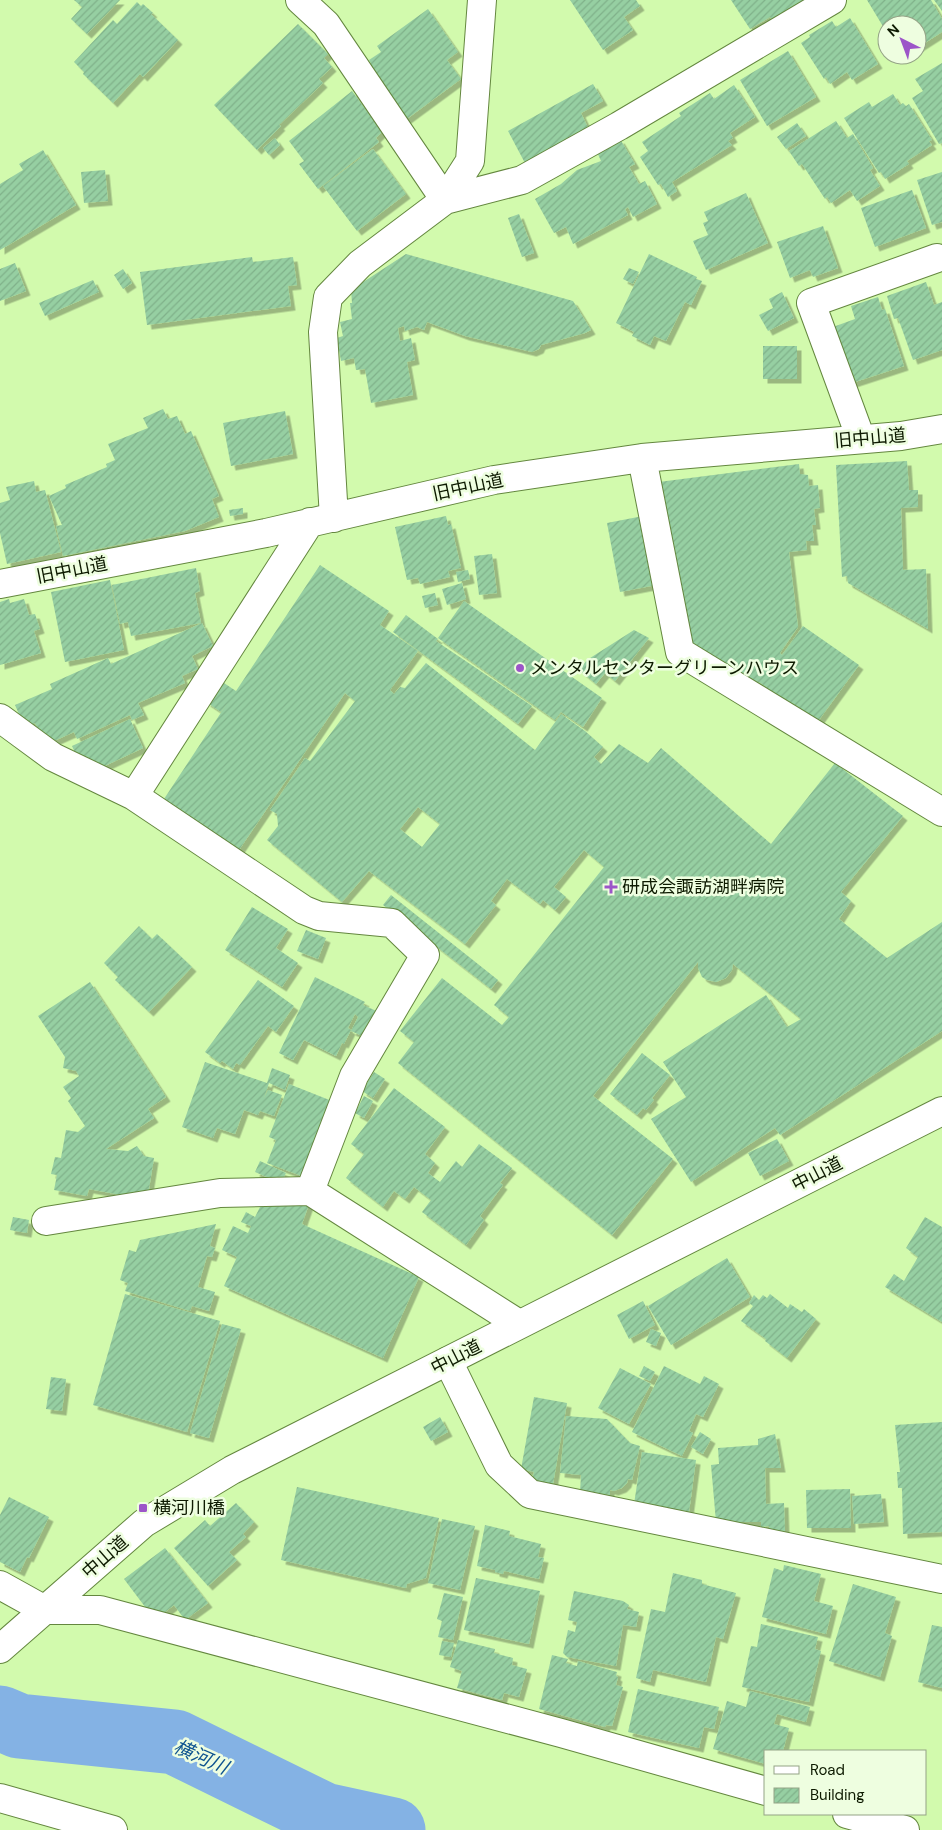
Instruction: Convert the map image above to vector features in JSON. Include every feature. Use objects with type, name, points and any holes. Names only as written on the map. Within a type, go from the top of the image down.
[{"type":"main road","points":[[300,0],[326,24],[445,200]]},
{"type":"main road","points":[[134,796],[322,520],[323,332],[328,296],[360,264],[445,200],[470,161],[482,0]]},
{"type":"main road","points":[[445,200],[522,180],[619,126],[832,0]]},
{"type":"main road","points":[[861,439],[811,303],[937,258]]},
{"type":"main road","name":"旧中山道","points":[[0,584],[266,533],[494,480],[642,458],[902,436],[942,429]]},
{"type":"main road","points":[[642,458],[680,652],[942,812]]},
{"type":"main road","points":[[0,718],[53,756],[134,796],[304,910],[319,916],[392,923],[425,955],[354,1076],[310,1191]]},
{"type":"main road","name":"中山道","points":[[7,1643],[144,1523],[232,1470],[942,1111]]},
{"type":"main road","points":[[46,1221],[220,1193],[310,1191],[519,1324]]},
{"type":"main road","points":[[448,1361],[498,1465],[530,1494],[942,1579]]},
{"type":"main road","points":[[0,1585],[45,1610],[100,1610],[561,1733],[764,1790]]},
{"type":"main road","points":[[0,1798],[113,1830]]},
{"type":"main road","points":[[851,1815],[904,1830]]},
{"type":"building","points":[[74,0],[120,0],[87,34],[71,19],[82,7]]},
{"type":"building","points":[[570,0],[636,0],[640,6],[624,17],[633,30],[603,50]]},
{"type":"building","points":[[731,0],[803,0],[804,2],[773,21],[770,17],[750,29]]},
{"type":"building","points":[[867,0],[931,0],[942,19],[942,32],[927,42],[927,15],[877,16]]},
{"type":"building","points":[[934,0],[942,0],[942,11]]},
{"type":"building","points":[[137,2],[141,6],[143,4],[153,13],[151,14],[178,40],[143,77],[140,74],[113,103],[83,74],[84,72],[74,62],[113,20],[117,24]]},
{"type":"building","points":[[428,9],[458,52],[447,60],[461,79],[404,121],[366,68],[371,64],[369,60],[381,52],[377,46]]},
{"type":"building","points":[[850,18],[877,65],[852,80],[847,72],[830,84],[826,77],[824,79],[801,43],[810,37],[809,35],[832,21],[836,27]]},
{"type":"building","points":[[298,24],[328,54],[324,58],[332,67],[319,79],[323,83],[279,125],[281,126],[257,150],[214,105]]},
{"type":"building","points":[[788,51],[816,97],[767,126],[740,80]]},
{"type":"building","points":[[942,63],[942,143],[939,144],[912,98],[923,91],[915,79]]},
{"type":"building","points":[[593,84],[603,101],[581,113],[589,130],[526,165],[508,131]]},
{"type":"building","points":[[734,85],[755,117],[730,133],[733,138],[728,141],[732,145],[672,182],[677,191],[668,197],[661,184],[658,185],[640,157],[648,151],[642,142],[681,116],[679,113],[710,93],[714,99]]},
{"type":"building","points":[[352,91],[382,132],[376,138],[379,142],[318,189],[299,164],[304,161],[289,141]]},
{"type":"building","points":[[893,94],[900,105],[903,103],[906,106],[909,104],[932,140],[929,141],[932,145],[907,161],[909,164],[885,179],[881,172],[879,173],[844,118],[869,102],[872,107]]},
{"type":"building","points":[[836,121],[847,138],[853,134],[873,168],[870,170],[880,186],[857,201],[850,190],[831,203],[827,197],[825,199],[802,164],[799,166],[789,151]]},
{"type":"building","points":[[797,123],[806,136],[786,149],[777,137]]},
{"type":"building","points":[[275,138],[280,145],[269,155],[263,148]]},
{"type":"building","points":[[620,139],[635,164],[629,167],[639,184],[645,181],[657,204],[633,217],[628,207],[625,209],[628,215],[573,244],[566,227],[554,233],[535,199],[561,184],[577,170],[601,161],[597,152]]},
{"type":"building","points":[[373,149],[406,194],[357,231],[323,186]]},
{"type":"building","points":[[43,150],[76,205],[0,250],[0,184],[23,170],[19,164]]},
{"type":"building","points":[[105,170],[108,201],[84,203],[81,172]]},
{"type":"building","points":[[942,172],[942,222],[932,225],[917,180]]},
{"type":"building","points":[[912,190],[926,228],[875,247],[861,208]]},
{"type":"building","points":[[746,193],[768,243],[706,270],[693,241],[708,235],[703,223],[708,221],[704,212]]},
{"type":"building","points":[[519,214],[534,253],[522,257],[508,218]]},
{"type":"building","points":[[823,226],[838,268],[813,277],[810,270],[790,278],[777,242]]},
{"type":"building","points":[[406,254],[573,301],[591,330],[541,345],[539,349],[532,352],[465,336],[427,322],[424,330],[417,327],[405,331],[404,326],[398,328],[400,341],[411,338],[415,360],[407,362],[413,395],[371,403],[365,369],[356,370],[354,358],[341,361],[337,338],[343,336],[340,322],[352,319],[351,290]]},
{"type":"building","points":[[649,254],[702,281],[691,305],[685,302],[666,341],[654,336],[650,345],[632,336],[634,332],[616,323]]},
{"type":"building","points":[[252,257],[253,262],[293,257],[297,285],[288,286],[291,306],[147,325],[140,272]]},
{"type":"building","points":[[15,263],[26,291],[0,301],[0,269]]},
{"type":"building","points":[[629,268],[639,272],[633,284],[623,279]]},
{"type":"building","points":[[123,269],[132,283],[123,289],[114,275]]},
{"type":"building","points":[[93,280],[99,292],[45,316],[39,303]]},
{"type":"building","points":[[926,282],[934,305],[942,302],[942,350],[913,360],[898,318],[894,319],[887,296]]},
{"type":"building","points":[[782,292],[794,318],[768,331],[759,315],[773,308],[769,299]]},
{"type":"building","points":[[878,297],[882,310],[885,309],[904,366],[852,383],[833,327],[855,319],[851,306]]},
{"type":"building","points":[[763,346],[797,346],[797,379],[763,379]]},
{"type":"building","points":[[163,409],[168,419],[177,416],[185,434],[191,431],[219,496],[212,499],[219,517],[185,531],[63,556],[56,526],[62,525],[49,496],[66,488],[65,485],[107,467],[106,464],[115,460],[108,444],[148,428],[143,418]]},
{"type":"building","points":[[285,411],[293,454],[231,466],[223,423]]},
{"type":"building","points":[[907,461],[909,490],[918,490],[918,507],[901,508],[903,570],[926,569],[928,629],[848,583],[847,576],[842,577],[836,465]]},
{"type":"building","points":[[799,464],[800,474],[808,475],[809,486],[818,485],[820,508],[814,509],[816,525],[812,525],[814,541],[806,541],[807,550],[789,552],[798,627],[780,653],[782,655],[803,626],[859,665],[816,724],[759,682],[751,692],[671,639],[651,483]]},
{"type":"building","points":[[34,481],[36,492],[45,490],[61,552],[7,564],[0,533],[0,503],[10,500],[6,487]]},
{"type":"building","points":[[243,508],[243,514],[230,516],[229,510]]},
{"type":"building","points":[[446,516],[448,525],[451,524],[461,568],[448,571],[450,577],[420,584],[418,578],[407,580],[395,527]]},
{"type":"building","points":[[643,516],[656,585],[620,592],[607,523]]},
{"type":"building","points":[[492,554],[497,593],[479,595],[474,556]]},
{"type":"building","name":"研成会諏訪湖畔病院","points":[[320,565],[389,611],[380,625],[418,651],[390,690],[394,694],[400,687],[405,688],[426,663],[535,750],[561,714],[603,747],[594,757],[601,764],[619,744],[648,763],[661,748],[771,844],[835,763],[903,816],[841,892],[851,901],[839,919],[887,958],[942,922],[942,1031],[780,1135],[775,1128],[691,1182],[651,1119],[686,1097],[663,1062],[766,995],[787,1027],[801,1019],[733,964],[732,970],[726,978],[716,982],[702,977],[698,968],[698,962],[593,1096],[673,1159],[612,1235],[398,1063],[414,1042],[400,1031],[442,978],[502,1025],[509,1017],[494,1005],[604,867],[584,850],[554,887],[566,897],[555,910],[543,900],[540,904],[507,879],[491,901],[496,905],[465,944],[369,871],[342,902],[267,840],[278,826],[277,814],[270,810],[305,758],[310,761],[355,701],[345,693],[237,853],[162,802],[228,702],[221,712],[206,702],[221,681],[236,691]],"holes":[[[418,807],[440,824],[422,847],[400,829]]]},
{"type":"building","points":[[196,568],[200,591],[195,593],[201,623],[131,636],[128,622],[120,624],[112,585]]},
{"type":"building","points":[[468,570],[470,579],[458,582],[456,572]]},
{"type":"building","points":[[110,580],[124,650],[65,662],[51,592]]},
{"type":"building","points":[[462,583],[466,599],[447,605],[442,589]]},
{"type":"building","points":[[435,593],[438,605],[425,608],[422,596]]},
{"type":"building","points":[[9,599],[10,603],[24,599],[29,615],[35,614],[40,629],[34,631],[41,653],[0,665],[0,602]]},
{"type":"building","name":"メンタルセンターグリーンハウス","points":[[464,601],[602,698],[583,727],[561,712],[555,720],[438,638]]},
{"type":"building","points":[[406,615],[438,639],[436,641],[532,706],[518,724],[393,632]]},
{"type":"building","points":[[202,623],[213,646],[192,656],[198,669],[182,676],[185,683],[138,703],[144,715],[132,720],[130,715],[77,739],[74,732],[45,745],[35,723],[25,728],[15,705],[52,689],[50,684],[108,658],[111,664]]},
{"type":"building","points":[[634,630],[649,638],[615,681],[605,673],[596,684],[579,670],[587,660]]},
{"type":"building","points":[[130,719],[143,748],[94,771],[82,768],[72,746]]},
{"type":"building","points":[[391,895],[498,980],[491,989],[383,905]]},
{"type":"building","points":[[252,907],[288,929],[276,948],[298,963],[282,987],[225,950]]},
{"type":"building","points":[[139,926],[152,939],[157,934],[192,967],[149,1012],[115,980],[118,977],[104,963]]},
{"type":"building","points":[[306,930],[326,938],[318,959],[297,951]]},
{"type":"building","points":[[315,977],[365,1002],[363,1005],[381,1013],[369,1039],[351,1031],[358,1017],[355,1014],[348,1028],[351,1030],[336,1056],[304,1040],[293,1060],[279,1053]]},
{"type":"building","points":[[258,980],[294,1006],[276,1032],[268,1026],[240,1065],[236,1063],[233,1069],[222,1061],[220,1063],[205,1052]]},
{"type":"building","points":[[90,982],[166,1097],[148,1109],[154,1118],[106,1149],[128,1151],[137,1146],[144,1156],[154,1158],[148,1195],[131,1192],[131,1197],[89,1189],[87,1196],[54,1190],[57,1175],[51,1174],[55,1157],[61,1158],[66,1130],[78,1132],[85,1126],[68,1101],[71,1098],[63,1087],[79,1076],[76,1071],[63,1068],[65,1057],[38,1016]]},
{"type":"building","points":[[642,1053],[670,1075],[652,1098],[654,1100],[646,1110],[643,1108],[637,1115],[610,1094]]},
{"type":"building","points":[[205,1062],[267,1083],[272,1068],[290,1075],[285,1090],[269,1083],[264,1098],[268,1090],[282,1095],[274,1116],[260,1111],[258,1115],[244,1110],[235,1134],[217,1128],[213,1138],[182,1127]]},
{"type":"building","points":[[374,1072],[385,1079],[373,1098],[362,1091]]},
{"type":"building","points":[[289,1084],[337,1103],[307,1178],[267,1163],[276,1140],[269,1137]]},
{"type":"building","points":[[394,1088],[445,1127],[425,1154],[435,1163],[428,1173],[440,1182],[456,1161],[462,1167],[479,1144],[512,1168],[500,1183],[503,1185],[480,1216],[484,1220],[466,1245],[422,1212],[431,1200],[414,1187],[405,1199],[394,1191],[383,1207],[346,1178],[364,1154],[351,1144]]},
{"type":"building","points":[[364,1096],[373,1101],[364,1118],[355,1113]]},
{"type":"building","points":[[777,1139],[789,1161],[760,1176],[748,1153]]},
{"type":"building","points":[[260,1161],[286,1173],[281,1183],[255,1172]]},
{"type":"building","points":[[301,1201],[309,1204],[302,1224],[419,1277],[383,1358],[224,1286],[237,1257],[222,1250],[233,1226],[248,1233],[251,1226],[241,1222],[246,1212],[255,1217],[261,1205],[266,1207]]},
{"type":"building","points":[[13,1217],[29,1220],[27,1233],[10,1230]]},
{"type":"building","points":[[925,1217],[942,1227],[942,1322],[885,1287],[894,1274],[904,1281],[918,1257],[906,1248]]},
{"type":"building","points":[[216,1224],[210,1246],[215,1248],[212,1257],[207,1256],[198,1287],[215,1292],[209,1311],[192,1306],[190,1311],[125,1291],[128,1283],[120,1280],[129,1250],[136,1252],[140,1240]]},
{"type":"building","points":[[727,1258],[750,1297],[671,1345],[648,1306]]},
{"type":"building","points":[[125,1294],[220,1321],[187,1432],[93,1405]]},
{"type":"building","points":[[770,1294],[788,1308],[790,1304],[802,1312],[804,1309],[816,1319],[787,1358],[765,1341],[766,1339],[741,1321],[753,1306],[749,1303],[754,1295],[759,1300],[763,1295],[767,1298]]},
{"type":"building","points":[[643,1301],[655,1325],[629,1339],[617,1315]]},
{"type":"building","points":[[222,1324],[241,1329],[209,1438],[190,1433]]},
{"type":"building","points":[[651,1329],[661,1333],[656,1346],[646,1342]]},
{"type":"building","points":[[644,1366],[655,1372],[650,1381],[639,1376]]},
{"type":"building","points":[[664,1366],[700,1384],[704,1376],[719,1384],[703,1417],[696,1414],[689,1431],[693,1433],[682,1456],[632,1432]]},
{"type":"building","points":[[620,1368],[651,1384],[629,1424],[598,1408]]},
{"type":"building","points":[[51,1377],[66,1379],[62,1411],[46,1409]]},
{"type":"building","points":[[534,1397],[567,1403],[553,1484],[532,1480],[534,1472],[521,1469]]},
{"type":"building","points":[[566,1416],[607,1419],[630,1443],[640,1446],[632,1480],[628,1479],[622,1488],[614,1491],[610,1490],[610,1495],[580,1492],[581,1475],[560,1473]]},
{"type":"building","points":[[440,1417],[448,1432],[431,1441],[423,1427]]},
{"type":"building","points":[[942,1422],[942,1532],[903,1534],[902,1488],[898,1488],[897,1472],[900,1472],[895,1425]]},
{"type":"building","points":[[700,1432],[711,1439],[703,1454],[691,1447]]},
{"type":"building","points":[[775,1434],[781,1468],[765,1468],[766,1504],[784,1503],[785,1531],[770,1532],[769,1526],[761,1527],[761,1522],[716,1522],[711,1465],[719,1464],[718,1448],[758,1445],[758,1439]]},
{"type":"building","points":[[642,1452],[696,1460],[689,1512],[634,1504]]},
{"type":"building","points":[[297,1487],[439,1518],[426,1578],[407,1584],[406,1588],[281,1560]]},
{"type":"building","points":[[850,1489],[851,1528],[807,1528],[806,1490]]},
{"type":"building","points":[[881,1494],[884,1522],[854,1524],[852,1496]]},
{"type":"building","points":[[9,1497],[49,1517],[20,1572],[0,1562],[0,1515]]},
{"type":"building","points":[[236,1503],[254,1522],[243,1534],[246,1537],[229,1552],[237,1560],[208,1586],[174,1548],[205,1520],[210,1526]]},
{"type":"building","points":[[442,1519],[475,1526],[460,1590],[428,1583]]},
{"type":"building","points":[[485,1525],[510,1531],[509,1536],[541,1544],[538,1557],[544,1558],[539,1579],[504,1571],[503,1574],[477,1566]]},
{"type":"building","points":[[165,1548],[208,1603],[185,1620],[174,1605],[155,1620],[124,1579]]},
{"type":"building","points":[[784,1565],[821,1574],[814,1601],[833,1606],[826,1634],[762,1617],[774,1568],[783,1571]]},
{"type":"building","points":[[673,1573],[702,1580],[702,1584],[736,1593],[723,1639],[716,1637],[706,1682],[653,1670],[650,1682],[636,1678],[651,1609],[665,1612]]},
{"type":"building","points":[[476,1578],[540,1591],[529,1644],[464,1630]]},
{"type":"building","points":[[853,1584],[896,1597],[885,1633],[892,1636],[880,1677],[829,1661]]},
{"type":"building","points":[[574,1591],[623,1601],[629,1605],[627,1609],[639,1612],[636,1627],[623,1625],[616,1666],[567,1657],[563,1653],[568,1630],[575,1632],[577,1622],[568,1620]]},
{"type":"building","points":[[444,1593],[463,1597],[453,1640],[438,1637],[442,1621],[437,1619]]},
{"type":"building","points":[[761,1624],[818,1637],[815,1649],[821,1651],[809,1702],[742,1687],[751,1646],[757,1647]]},
{"type":"building","points":[[932,1625],[942,1627],[942,1688],[918,1682]]},
{"type":"building","points":[[458,1640],[495,1649],[494,1653],[513,1658],[512,1665],[527,1669],[519,1697],[504,1693],[502,1700],[457,1688],[462,1671],[450,1667]]},
{"type":"building","points":[[442,1641],[454,1643],[451,1657],[439,1655]]},
{"type":"building","points":[[552,1655],[568,1659],[566,1663],[577,1666],[578,1661],[617,1672],[616,1685],[623,1687],[612,1726],[606,1725],[605,1727],[539,1709]]},
{"type":"building","points":[[638,1689],[719,1707],[714,1729],[704,1727],[699,1748],[628,1732]]},
{"type":"building","points":[[750,1691],[810,1707],[806,1722],[777,1714],[774,1724],[789,1728],[783,1750],[764,1750],[764,1763],[713,1749],[727,1701],[746,1707]]},
{"type":"waterway","name":"横河川","points":[[0,1718],[19,1726],[175,1742],[324,1815],[393,1830]]},
{"type":"place","name":"メンタルセンターグリーンハウス","points":[[520,668]]},
{"type":"place","name":"研成会諏訪湖畔病院","points":[[611,887]]},
{"type":"place","name":"横河川橋","points":[[143,1508]]}]
